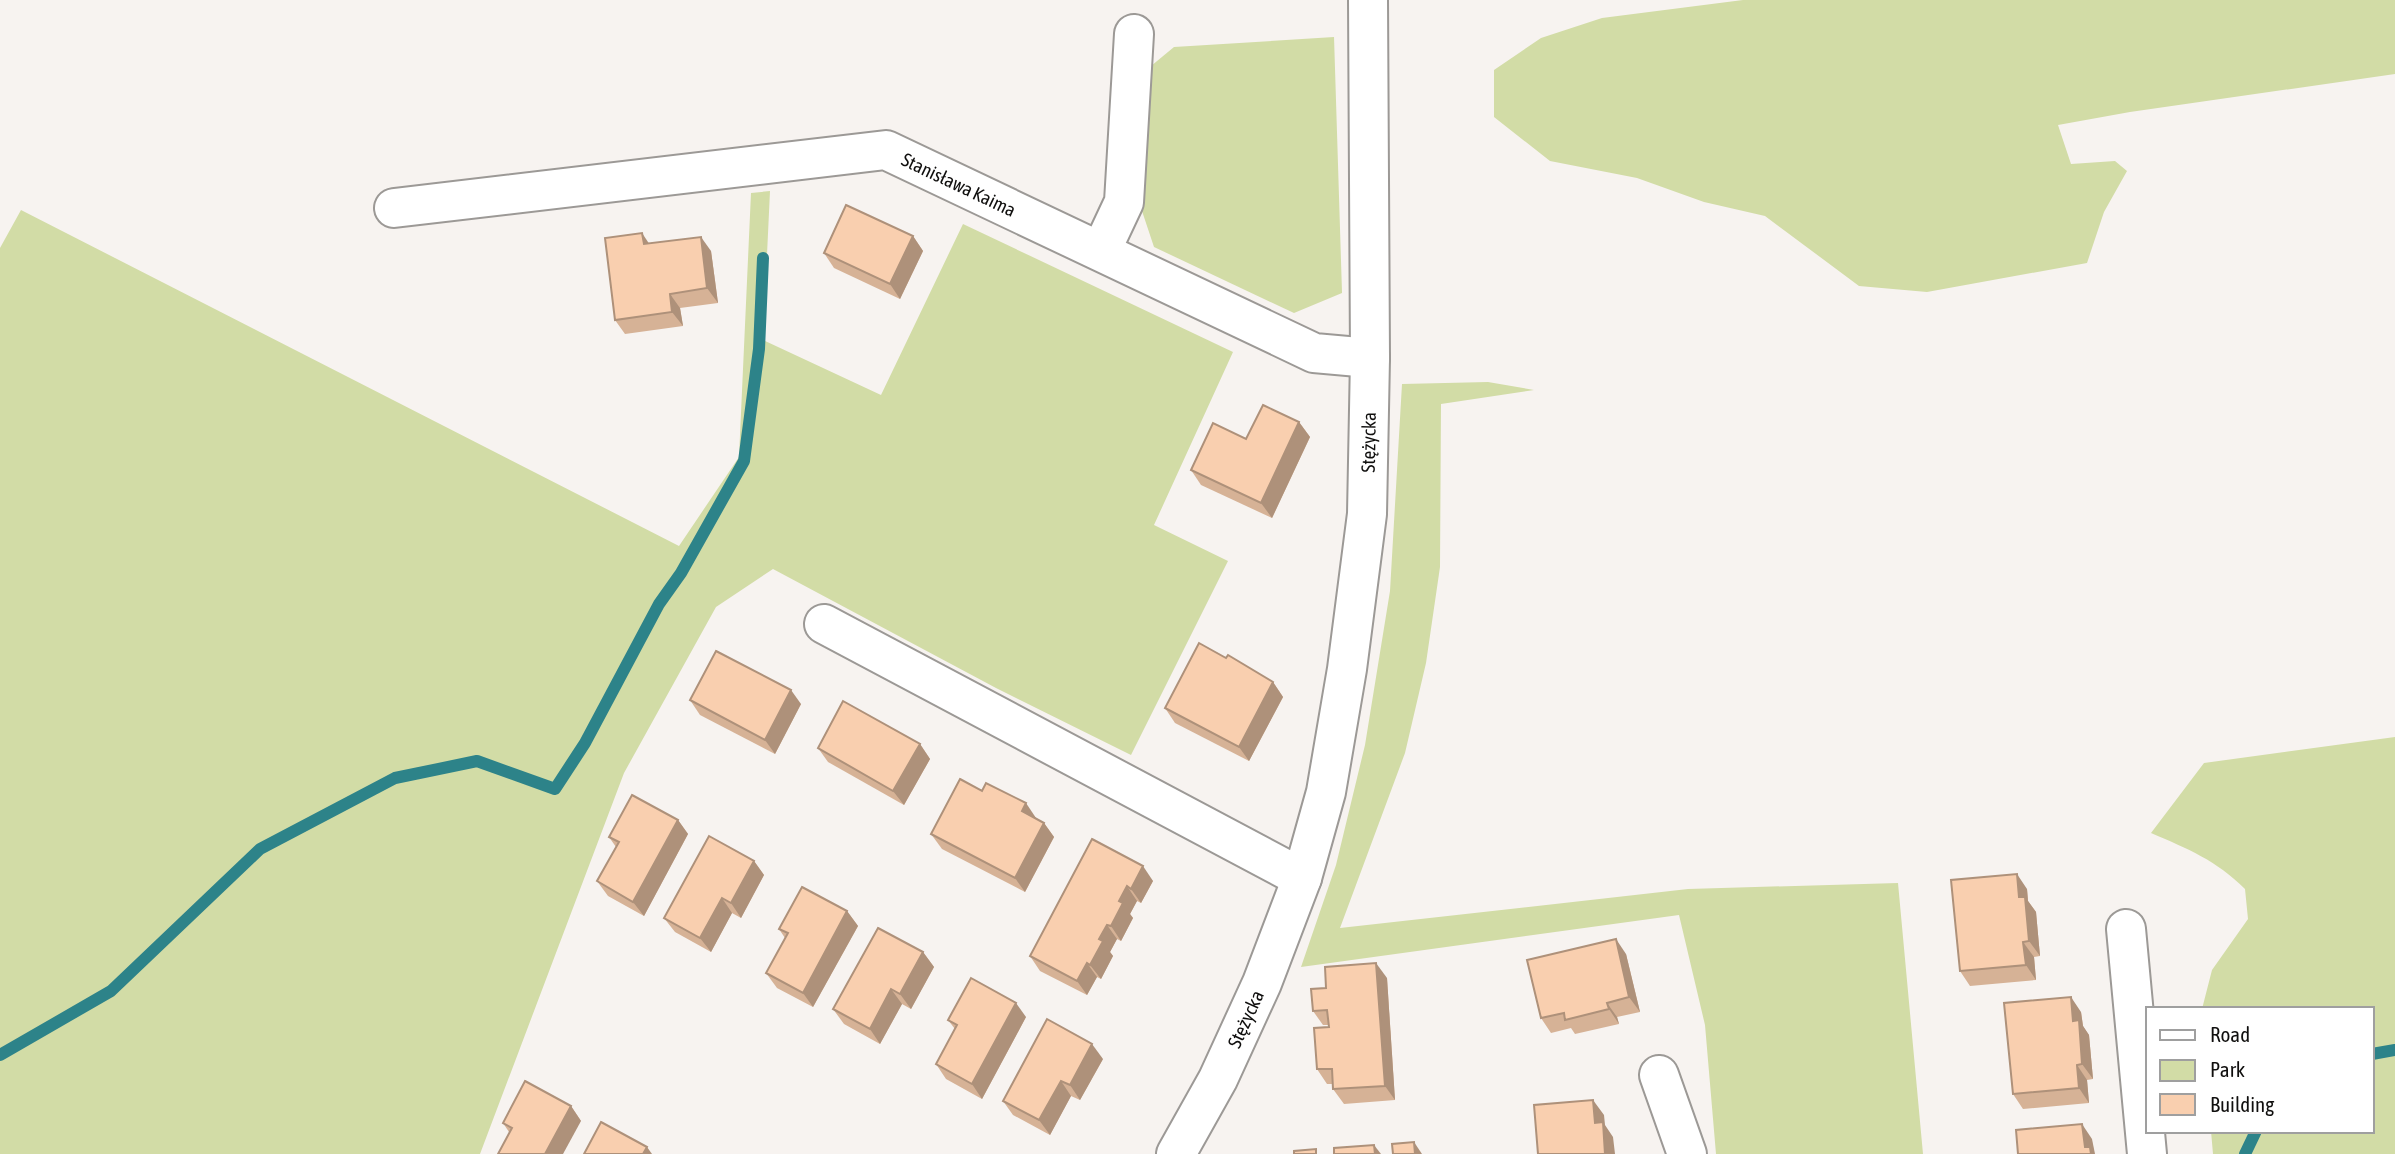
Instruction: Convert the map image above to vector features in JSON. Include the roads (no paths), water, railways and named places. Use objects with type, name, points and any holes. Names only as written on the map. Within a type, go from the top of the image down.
[{"type":"street","name":"Stężycka","points":[[1176,1154],[1218,1079],[1256,995],[1302,878],[1326,792],[1348,669],[1367,514],[1370,358],[1368,0]]},
{"type":"street","points":[[1101,251],[1124,202],[1134,34]]},
{"type":"street","name":"Stanisława Kaima","points":[[394,208],[886,150],[1314,353],[1370,358]]},
{"type":"street","points":[[824,624],[1302,878]]},
{"type":"street","points":[[2126,929],[2147,1154]]},
{"type":"street","points":[[1659,1075],[1687,1154]]},
{"type":"waterway","points":[[0,1055],[111,991],[260,849],[395,778],[477,761],[555,789],[585,743],[659,604],[681,573],[744,461],[759,349],[763,258]]},
{"type":"waterway","points":[[2374,1054],[2395,1050]]},
{"type":"waterway","points":[[2245,1154],[2255,1133]]}]
